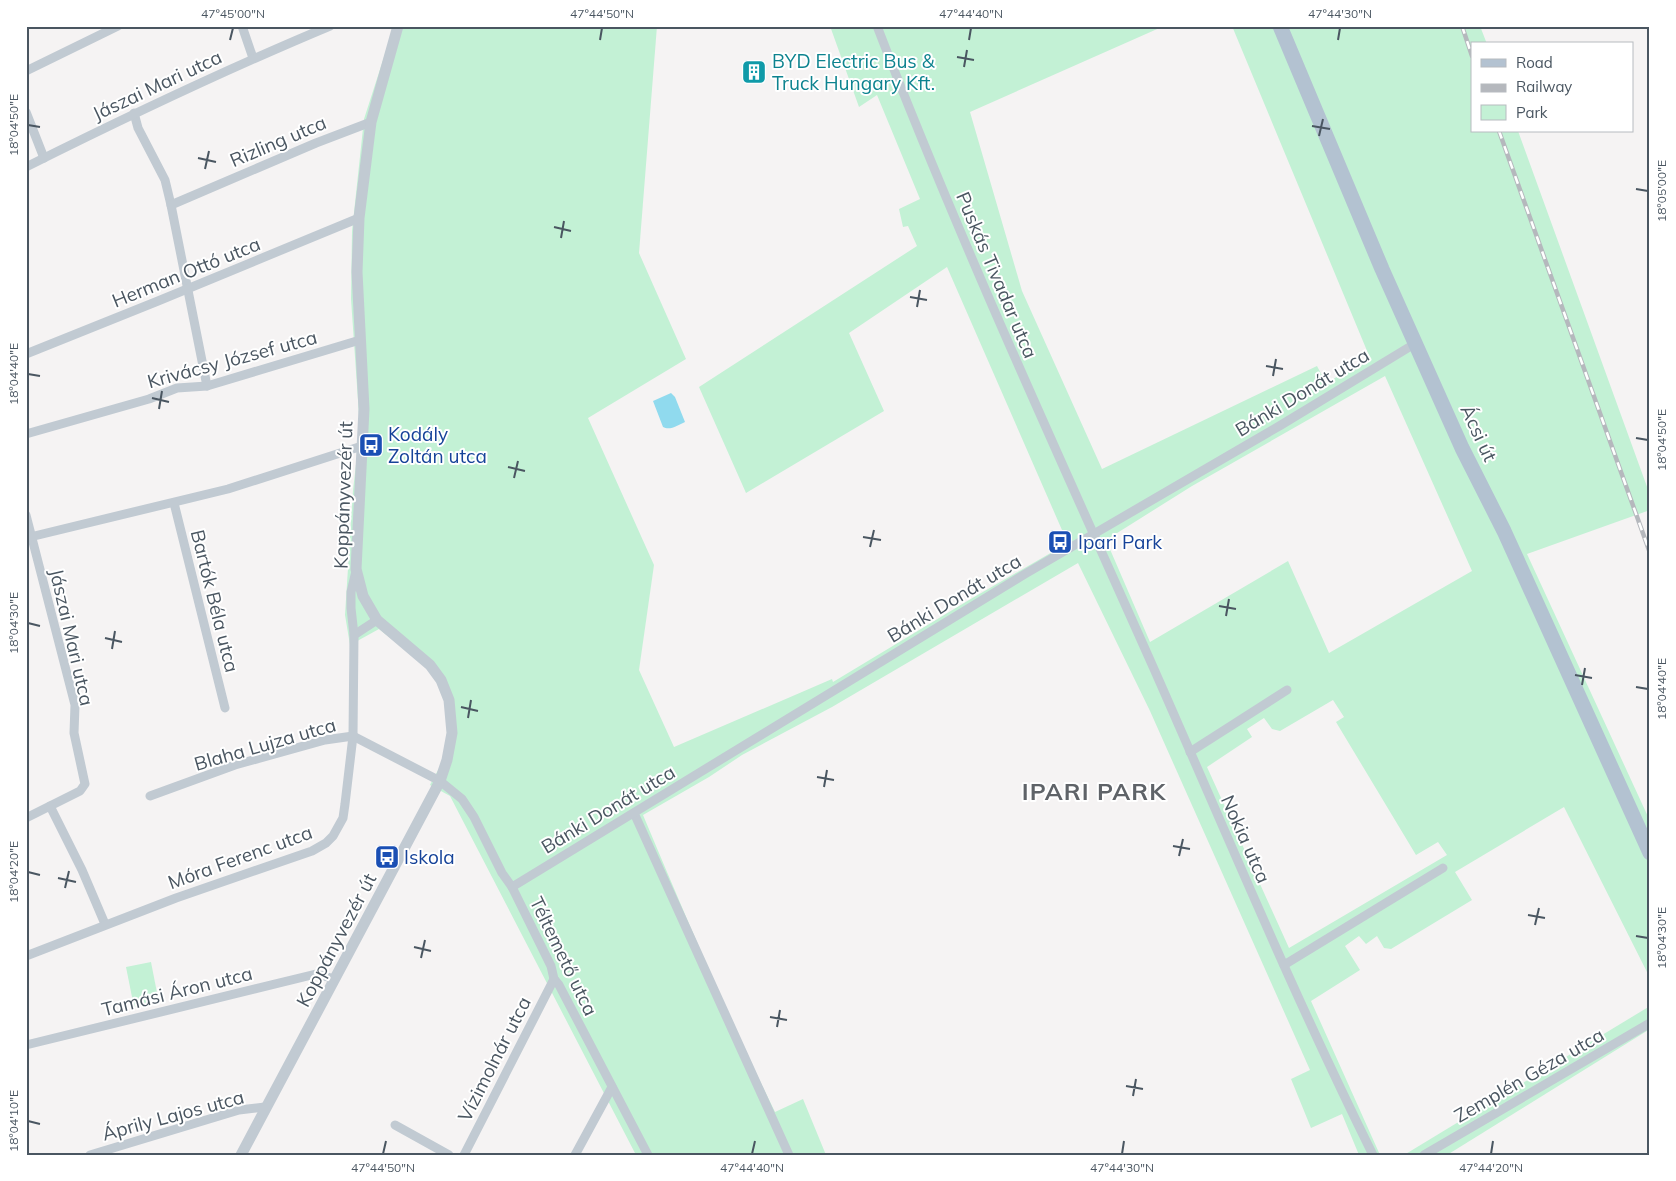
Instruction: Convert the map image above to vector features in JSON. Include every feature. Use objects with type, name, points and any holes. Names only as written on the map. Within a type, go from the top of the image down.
[{"type":"main road","name":"Ácsi út","points":[[1280,26],[1382,269],[1462,448],[1504,531],[1650,853]]},
{"type":"street","points":[[26,71],[118,26]]},
{"type":"street","points":[[242,26],[253,58]]},
{"type":"street","name":"Jászai Mari utca","points":[[26,166],[253,58],[330,26]]},
{"type":"street","name":"Koppányvezér út","points":[[240,1155],[440,781],[447,760],[452,733],[448,700],[441,680],[430,665],[377,620],[363,596],[356,569],[364,409],[357,272],[359,218],[371,122],[398,26]]},
{"type":"street","name":"Puskás Tivadar utca","points":[[877,26],[945,198],[1094,534]]},
{"type":"street","points":[[26,112],[44,158]]},
{"type":"street","points":[[134,114],[138,128],[164,180],[172,205],[207,386]]},
{"type":"street","name":"Rizling utca","points":[[172,205],[316,142],[371,122]]},
{"type":"street","name":"Herman Ottó utca","points":[[26,354],[359,218]]},
{"type":"street","name":"Krivácsy József utca","points":[[26,434],[148,399],[177,388],[207,386],[360,340]]},
{"type":"street","name":"Bánki Donát utca","points":[[512,887],[937,627],[1281,425],[1416,343]]},
{"type":"street","points":[[29,537],[228,489],[362,446]]},
{"type":"street","name":"Bartók Béla utca","points":[[174,503],[225,708]]},
{"type":"street","name":"Jászai Mari utca","points":[[26,516],[29,537],[75,705],[74,733],[85,784],[80,791],[50,806]]},
{"type":"street","name":"Nokia utca","points":[[1094,534],[1284,965],[1373,1155]]},
{"type":"street","name":"Móra Ferenc utca","points":[[26,956],[105,924],[312,850],[326,843],[338,829],[343,818],[353,736],[354,634],[351,600],[356,569]]},
{"type":"street","points":[[354,634],[377,620]]},
{"type":"street","points":[[1190,752],[1288,690]]},
{"type":"street","name":"Blaha Lujza utca","points":[[150,796],[234,765],[325,740],[353,736],[440,781]]},
{"type":"street","name":"Téltemető utca","points":[[440,781],[462,799],[468,807],[502,873],[512,887],[551,966],[554,979],[648,1155]]},
{"type":"street","points":[[26,818],[50,806],[82,870],[105,924]]},
{"type":"street","points":[[634,813],[789,1155]]},
{"type":"street","points":[[1284,965],[1443,868]]},
{"type":"street","name":"Tamási Áron utca","points":[[26,1045],[316,974],[335,979]]},
{"type":"street","name":"Vízimolnár utca","points":[[464,1155],[554,979]]},
{"type":"street","name":"Zemplén Géza utca","points":[[1424,1155],[1650,1023]]},
{"type":"street","points":[[575,1155],[612,1087]]},
{"type":"street","name":"Áprily Lajos utca","points":[[90,1155],[238,1110],[265,1107]]},
{"type":"street","points":[[395,1125],[449,1155]]},
{"type":"green space","points":[[394,26],[657,26],[639,253],[686,359],[588,418],[654,565],[639,670],[674,747],[832,679],[833,682],[1054,551],[1048,538],[1062,530],[947,267],[849,333],[884,411],[746,493],[699,387],[917,246],[908,226],[903,227],[899,209],[920,199],[877,95],[859,107],[830,26],[1164,26],[970,112],[1022,291],[1102,469],[1317,366],[1326,383],[1370,358],[1232,26],[1480,26],[1486,42],[1471,42],[1471,132],[1518,132],[1650,495],[1650,510],[1527,554],[1650,821],[1650,978],[1564,807],[1455,872],[1472,900],[1391,949],[1384,948],[1377,936],[1366,944],[1359,936],[1345,946],[1360,970],[1311,1001],[1380,1155],[1359,1155],[1342,1114],[1311,1128],[1291,1079],[1310,1070],[1150,711],[1078,563],[832,707],[742,755],[709,777],[643,815],[723,1002],[775,1112],[803,1099],[826,1155],[636,1155],[450,796],[430,785],[443,761],[447,746],[447,711],[440,688],[427,669],[379,629],[350,645],[345,615],[353,490],[360,430],[351,299],[352,231],[364,119]],"holes":[[[1385,376],[1472,571],[1329,653],[1288,561],[1150,642],[1106,540],[1192,486]],[[1333,700],[1344,717],[1336,722],[1416,855],[1438,842],[1447,855],[1289,948],[1207,767],[1252,737],[1247,729],[1264,718],[1272,729],[1280,731]]]},
{"type":"green space","points":[[151,962],[159,1003],[134,1007],[126,967]]},
{"type":"green space","points":[[1650,1006],[1650,1029],[1447,1155],[1404,1155]]},
{"type":"water","points":[[671,393],[675,397],[685,422],[666,428],[663,427],[653,401]]},
{"type":"railway","points":[[1462,26],[1471,53]]},
{"type":"railway","points":[[1499,132],[1650,553]]},
{"type":"place","name":"BYD Electric Bus & Truck Hungary Kft.","points":[[754,72]]},
{"type":"place","name":"Kodály Zoltán utca","points":[[371,445]]},
{"type":"place","name":"Ipari Park","points":[[1060,542]]},
{"type":"place","name":"Iskola","points":[[387,857]]},
{"type":"district","name":"IPARI PARK","points":[[1094,792]]}]
